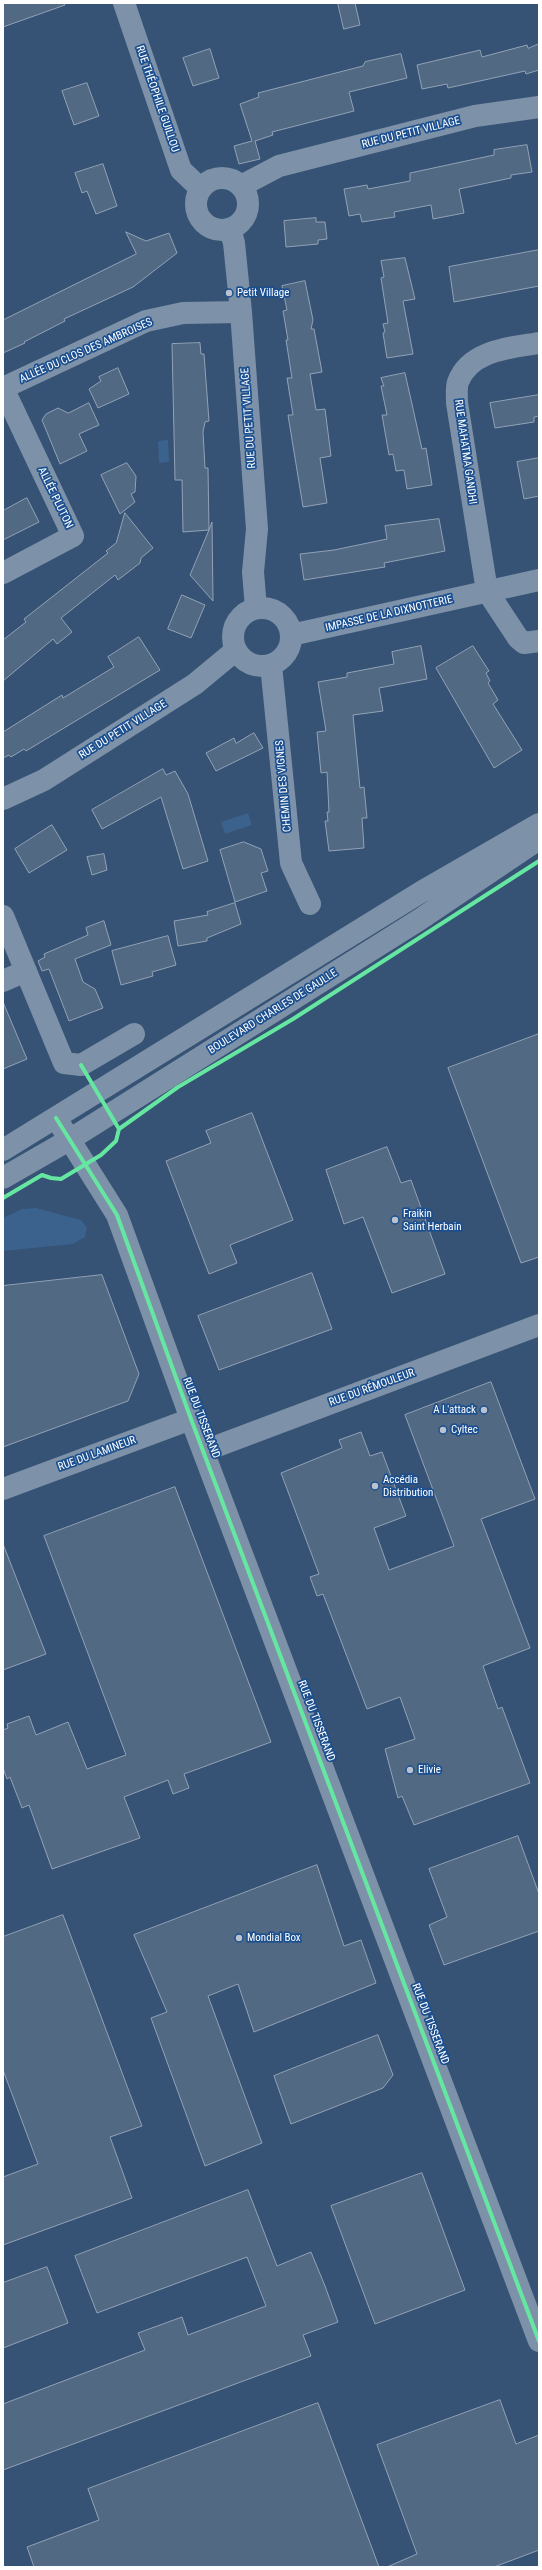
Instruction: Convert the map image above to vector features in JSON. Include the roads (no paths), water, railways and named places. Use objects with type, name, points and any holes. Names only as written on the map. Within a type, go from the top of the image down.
[{"type":"street","name":"RUE THÉOPHILE GUILLOU","points":[[124,3],[181,170],[201,189]]},
{"type":"street","name":"RUE DU PETIT VILLAGE","points":[[241,186],[279,166],[475,116],[539,107]]},
{"type":"street","points":[[221,178],[230,179],[241,186],[246,195],[248,206],[246,215],[238,224],[230,228],[212,228],[204,223],[198,214],[196,204],[201,189],[213,179],[221,178]]},
{"type":"street","name":"RUE DU PETIT VILLAGE","points":[[230,228],[234,243],[241,312],[257,529],[254,572],[256,608]]},
{"type":"street","name":"ALLÉE DU CLOS DES AMBROISES","points":[[3,388],[146,321],[183,313],[241,312]]},
{"type":"street","name":"RUE MAHATMA GANDHI","points":[[487,591],[457,403],[458,382],[466,368],[482,356],[539,343]]},
{"type":"street","name":"ALLÉE PLUTON","points":[[3,388],[73,536],[3,573]]},
{"type":"street","name":"IMPASSE DE LA DIXNOTTERIE","points":[[291,636],[539,580]]},
{"type":"street","points":[[487,591],[518,638],[524,643],[539,641]]},
{"type":"street","points":[[266,607],[278,612],[286,620],[291,636],[287,653],[279,661],[271,665],[256,666],[245,662],[236,650],[233,642],[233,631],[237,620],[246,612],[256,608],[266,607]]},
{"type":"street","name":"RUE DU PETIT VILLAGE","points":[[3,799],[44,780],[195,684],[236,650]]},
{"type":"street","name":"CHEMIN DES VIGNES","points":[[271,665],[291,863],[310,904]]},
{"type":"street","points":[[3,1150],[421,892],[539,824]]},
{"type":"street","name":"BOULEVARD CHARLES DE GAULLE","points":[[3,1178],[69,1140],[419,920],[539,839]]},
{"type":"street","points":[[3,916],[64,1063],[81,1065],[134,1034]]},
{"type":"street","points":[[3,981],[26,971]]},
{"type":"street","name":"RUE DU TISSERAND","points":[[56,1118],[117,1215],[191,1419],[539,2341]]},
{"type":"street","name":"RUE DU RÉMOULEUR","points":[[204,1451],[539,1325]]},
{"type":"street","name":"RUE DU LAMINEUR","points":[[3,1489],[191,1419]]},
{"type":"water","points":[[168,440],[169,462],[159,463],[158,441]]},
{"type":"water","points":[[248,813],[252,825],[225,834],[221,822]]},
{"type":"water","points":[[36,1208],[81,1220],[87,1228],[85,1237],[73,1244],[3,1251],[3,1218],[22,1209]]},
{"type":"place","name":"Petit Village","points":[[229,293]]},
{"type":"place","name":"Fraikin Saint Herbain","points":[[395,1220]]},
{"type":"place","name":"A L'attack","points":[[484,1410]]},
{"type":"place","name":"Cyltec","points":[[443,1430]]},
{"type":"place","name":"Accédia Distribution","points":[[375,1486]]},
{"type":"place","name":"Elivie","points":[[410,1770]]},
{"type":"place","name":"Mondial Box","points":[[239,1938]]}]
